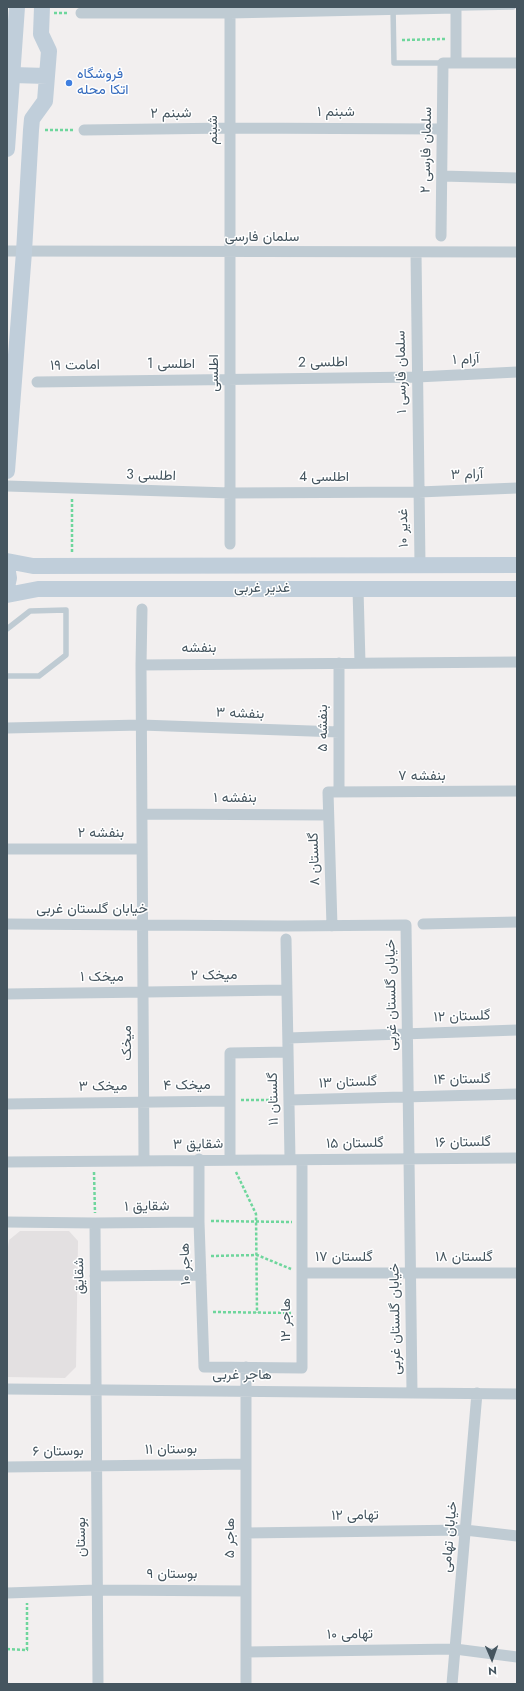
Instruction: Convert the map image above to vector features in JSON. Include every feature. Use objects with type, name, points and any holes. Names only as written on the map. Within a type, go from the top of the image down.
[{"type":"main road","points":[[7,472],[24,252],[32,119],[45,101],[49,51],[42,34],[42,10]]},
{"type":"main road","points":[[7,149],[14,16]]},
{"type":"main road","points":[[12,75],[47,76]]},
{"type":"main road","name":"غدیر غربی","points":[[7,561],[33,566],[420,564],[517,565]]},
{"type":"main road","points":[[7,566],[9,578],[7,588]]},
{"type":"main road","name":"غدیر غربی","points":[[7,595],[38,589],[517,589]]},
{"type":"street","points":[[81,13],[456,8],[456,63]]},
{"type":"street","name":"شبنم","points":[[229,253],[230,10]]},
{"type":"street","points":[[443,63],[517,63]]},
{"type":"street","name":"سلمان فارسی ۲","points":[[441,236],[443,63]]},
{"type":"street","name":"شبنم ۱","points":[[229,128],[442,129]]},
{"type":"street","name":"شبنم ۲","points":[[84,130],[229,128]]},
{"type":"street","points":[[442,176],[517,178]]},
{"type":"street","name":"سلمان فارسی","points":[[7,251],[229,253],[517,252]]},
{"type":"street","name":"اطلسی","points":[[229,253],[230,544]]},
{"type":"street","name":"سلمان فارسی ۱","points":[[416,253],[419,492]]},
{"type":"street","name":"آرام ۱","points":[[417,377],[517,372]]},
{"type":"street","name":"اطلسی 2","points":[[230,380],[417,377]]},
{"type":"street","name":"اطلسی 1","points":[[113,380],[230,380]]},
{"type":"street","name":"امامت ۱۹","points":[[37,382],[113,380]]},
{"type":"street","name":"اطلسی 3","points":[[7,486],[230,493]]},
{"type":"street","name":"آرام ۳","points":[[419,492],[517,488]]},
{"type":"street","name":"اطلسی 4","points":[[230,493],[419,492]]},
{"type":"street","name":"غدیر ۱۰","points":[[419,492],[420,564]]},
{"type":"street","points":[[358,589],[360,663]]},
{"type":"street","points":[[142,609],[141,726],[143,925]]},
{"type":"street","name":"بنفشه","points":[[141,665],[517,662]]},
{"type":"street","name":"بنفشه ۵","points":[[333,792],[339,732],[339,663]]},
{"type":"street","name":"بنفشه ۳","points":[[7,728],[141,726],[339,732]]},
{"type":"street","name":"بنفشه ۷","points":[[333,792],[517,791]]},
{"type":"street","name":"گلستان ۸","points":[[332,926],[328,815],[333,792]]},
{"type":"street","name":"بنفشه ۱","points":[[142,814],[328,815]]},
{"type":"street","name":"بنفشه ۲","points":[[7,849],[142,849]]},
{"type":"street","points":[[423,924],[517,922]]},
{"type":"street","name":"خیابان گلستان غربی","points":[[7,924],[406,925],[412,1392]]},
{"type":"street","name":"میخک","points":[[143,925],[144,1160]]},
{"type":"street","name":"گلستان ۱۱","points":[[286,939],[290,1159]]},
{"type":"street","name":"میخک ۲","points":[[143,992],[286,990]]},
{"type":"street","name":"میخک ۱","points":[[7,994],[143,992]]},
{"type":"street","name":"گلستان ۱۲","points":[[408,1034],[517,1030]]},
{"type":"street","points":[[288,1038],[408,1034]]},
{"type":"street","points":[[230,1159],[230,1053],[288,1052]]},
{"type":"street","name":"گلستان ۱۴","points":[[408,1096],[517,1094]]},
{"type":"street","name":"گلستان ۱۳","points":[[289,1100],[408,1096]]},
{"type":"street","name":"میخک ۴","points":[[144,1101],[230,1100]]},
{"type":"street","name":"میخک ۳","points":[[7,1104],[144,1101]]},
{"type":"street","name":"گلستان ۱۶","points":[[409,1158],[517,1158]]},
{"type":"street","name":"گلستان ۱۵","points":[[302,1160],[409,1158]]},
{"type":"street","name":"شقایق ۳","points":[[7,1162],[94,1162],[199,1159],[302,1160]]},
{"type":"street","name":"هاجر ۱۰","points":[[199,1159],[199,1222],[204,1368],[246,1367]]},
{"type":"street","name":"هاجر ۱۲","points":[[246,1367],[302,1368],[302,1160]]},
{"type":"street","name":"شقایق ۱","points":[[7,1222],[199,1222]]},
{"type":"street","name":"شقایق","points":[[95,1223],[97,1389]]},
{"type":"street","name":"گلستان ۱۸","points":[[411,1272],[517,1273]]},
{"type":"street","name":"گلستان ۱۷","points":[[302,1273],[411,1272]]},
{"type":"street","points":[[95,1276],[201,1275]]},
{"type":"street","name":"هاجر ۵","points":[[246,1367],[246,1684]]},
{"type":"street","name":"هاجر غربی","points":[[7,1389],[517,1394]]},
{"type":"street","name":"بوستان","points":[[97,1389],[98,1684]]},
{"type":"street","name":"خیابان تهامی","points":[[452,1684],[477,1393]]},
{"type":"street","name":"بوستان ۱۱","points":[[97,1467],[245,1464]]},
{"type":"street","name":"بوستان ۶","points":[[7,1467],[97,1467]]},
{"type":"street","name":"تهامی ۱۲","points":[[246,1533],[465,1530],[517,1536]]},
{"type":"street","name":"بوستان ۹","points":[[7,1593],[97,1590],[246,1591]]},
{"type":"street","name":"تهامی ۱۰","points":[[246,1652],[455,1649],[517,1657]]},
{"type":"lane","points":[[456,8],[513,7]]},
{"type":"lane","points":[[393,8],[394,63],[443,63]]},
{"type":"lane","points":[[7,629],[30,611],[66,610],[66,655],[39,676],[7,676]]},
{"type":"path","points":[[42,10],[81,13]]},
{"type":"path","points":[[394,40],[456,39]]},
{"type":"path","points":[[72,489],[72,566]]},
{"type":"path","points":[[230,1100],[289,1100]]},
{"type":"path","points":[[230,1159],[256,1214],[257,1313]]},
{"type":"path","points":[[94,1162],[95,1223]]},
{"type":"path","points":[[199,1222],[302,1222]]},
{"type":"path","points":[[200,1256],[257,1255],[302,1273]]},
{"type":"path","points":[[202,1312],[302,1313]]},
{"type":"path","points":[[7,1649],[27,1650],[27,1592]]},
{"type":"shaded area","points":[[20,1231],[69,1231],[78,1241],[76,1367],[65,1378],[7,1377],[7,1255],[9,1240]]},
{"type":"place","name":"فروشگاه اتکا محله","points":[[69,83]]}]
